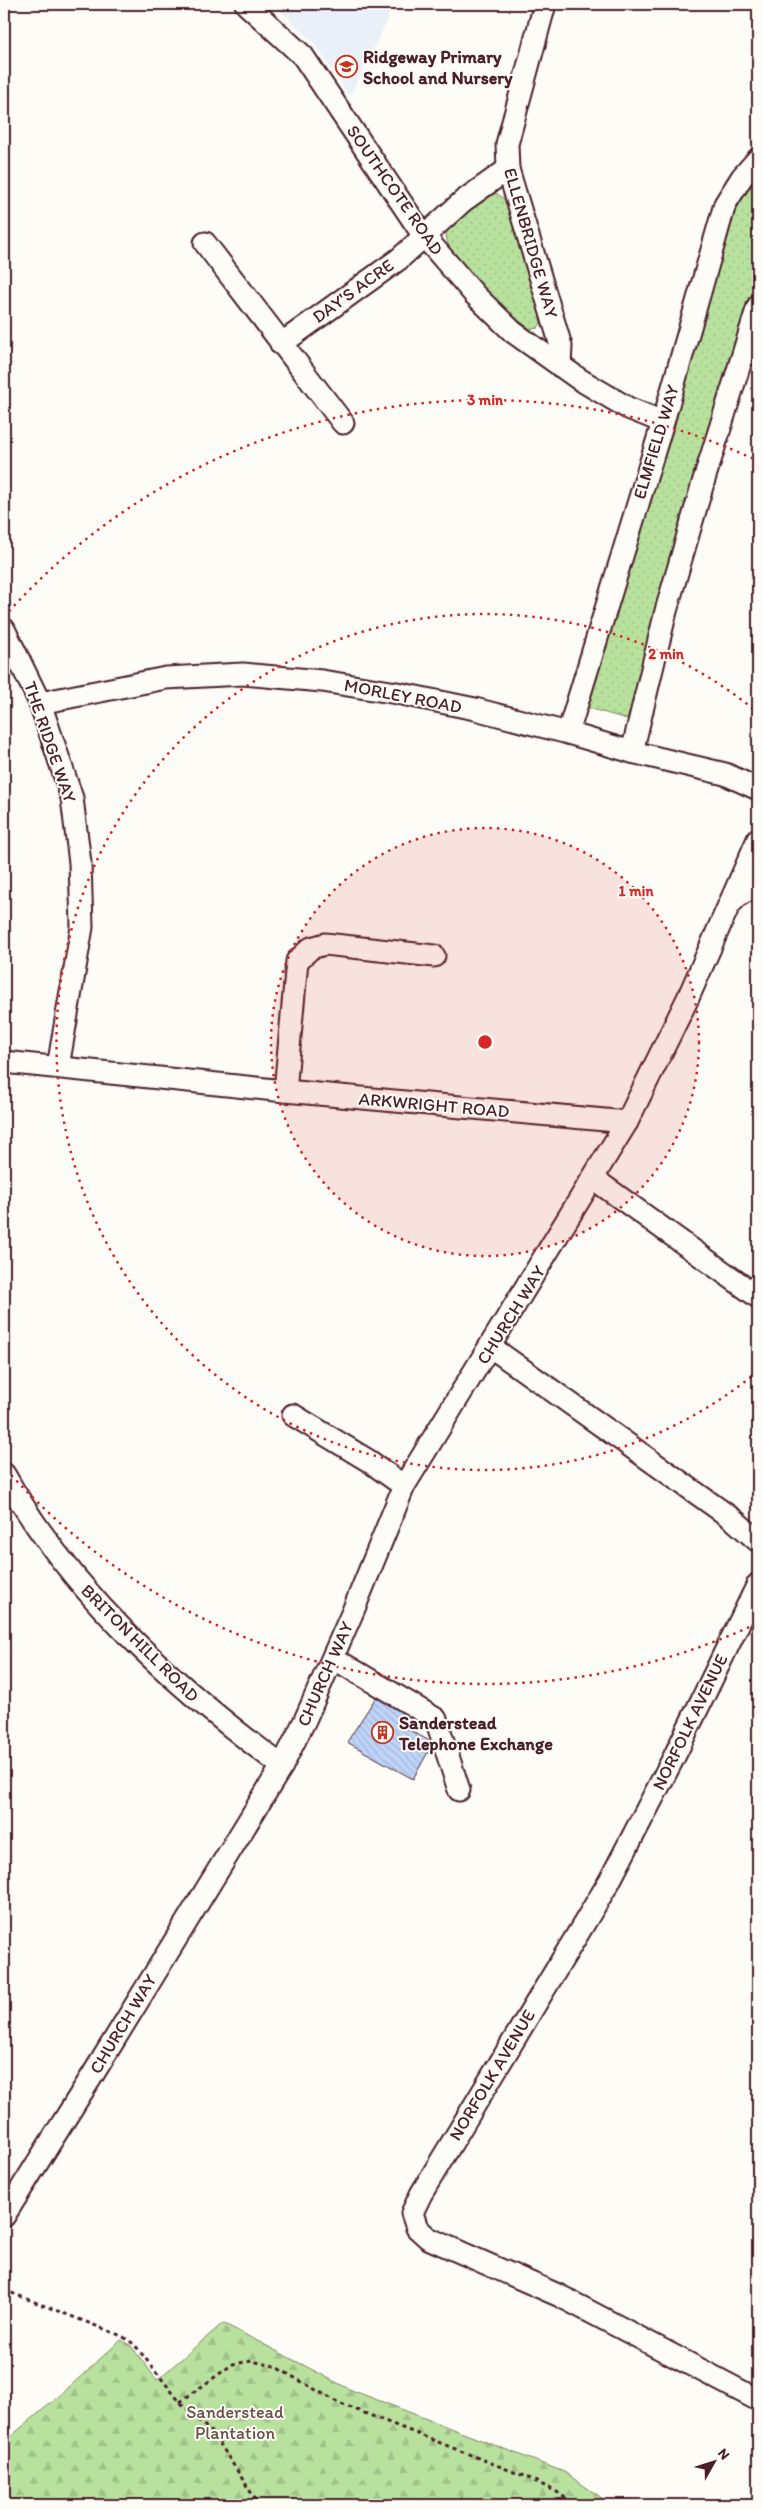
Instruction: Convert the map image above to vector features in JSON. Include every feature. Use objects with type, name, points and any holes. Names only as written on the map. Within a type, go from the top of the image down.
[{"type":"street","name":"SOUTHCOTE ROAD","points":[[246,4],[302,56],[423,235],[475,296],[513,332],[560,366],[628,408],[662,422]]},
{"type":"street","name":"ELLENBRIDGE WAY","points":[[545,4],[507,144],[508,169],[561,346],[560,366]]},
{"type":"street","name":"ELMFIELD WAY","points":[[568,733],[662,422],[725,204],[742,177],[758,160]]},
{"type":"street","name":"DAY'S ACRE","points":[[281,344],[399,259],[423,235],[463,201],[508,169]]},
{"type":"street","points":[[205,243],[342,423]]},
{"type":"street","points":[[632,752],[666,611],[702,483],[758,306]]},
{"type":"street","name":"THE RIDGE WAY","points":[[4,629],[40,703],[72,798],[80,863],[82,927],[58,1068]]},
{"type":"street","name":"MORLEY ROAD","points":[[40,703],[166,678],[243,674],[322,681],[397,693],[568,733],[632,752],[725,774],[758,789]]},
{"type":"street","points":[[756,844],[754,861],[758,870]]},
{"type":"street","points":[[627,1122],[688,998],[756,844]]},
{"type":"street","points":[[728,906],[758,885]]},
{"type":"street","points":[[285,1091],[297,961],[311,948],[325,944],[434,956]]},
{"type":"street","name":"ARKWRIGHT ROAD","points":[[4,1062],[285,1091],[627,1122]]},
{"type":"street","name":"CHURCH WAY","points":[[4,2216],[282,1766],[305,1720],[404,1486],[594,1179],[627,1122]]},
{"type":"street","points":[[594,1179],[758,1297]]},
{"type":"street","points":[[491,1347],[734,1520],[758,1541]]},
{"type":"street","points":[[293,1415],[369,1461],[404,1486]]},
{"type":"street","name":"BRITON HILL ROAD","points":[[4,1474],[44,1535],[85,1590],[122,1630],[217,1718],[282,1766]]},
{"type":"street","name":"NORFOLK AVENUE","points":[[758,1584],[674,1757],[609,1882],[421,2194],[412,2213],[417,2228],[428,2238],[560,2296],[758,2400]]},
{"type":"street","points":[[332,1658],[436,1719],[459,1790]]},
{"type":"path","points":[[4,2290],[122,2336],[134,2344],[180,2402],[215,2436],[259,2505]]},
{"type":"path","points":[[180,2402],[233,2364],[252,2361],[274,2366],[339,2403],[524,2476],[557,2492],[575,2505]]},
{"type":"shaded area","name":"Ridgeway Primary School and Nursery","points":[[274,4],[391,4],[387,21],[349,95],[314,43]]},
{"type":"green space","points":[[754,182],[758,182],[758,274],[633,721],[585,707],[733,214]]},
{"type":"green space","points":[[490,194],[498,194],[505,200],[540,316],[541,323],[538,328],[532,329],[522,323],[479,286],[454,255],[447,242],[447,231],[454,221]]},
{"type":"green space","name":"Sanderstead Plantation","points":[[223,2323],[349,2389],[564,2472],[612,2505],[4,2505],[4,2442],[57,2398],[121,2340],[131,2346],[157,2380]]},
{"type":"building","name":"Sanderstead Telephone Exchange","points":[[378,1694],[407,1710],[399,1724],[433,1743],[413,1779],[347,1742]]},
{"type":"place","name":"Ridgeway Primary School and Nursery","points":[[347,67]]},
{"type":"place","name":"Sanderstead Telephone Exchange","points":[[383,1733]]}]
